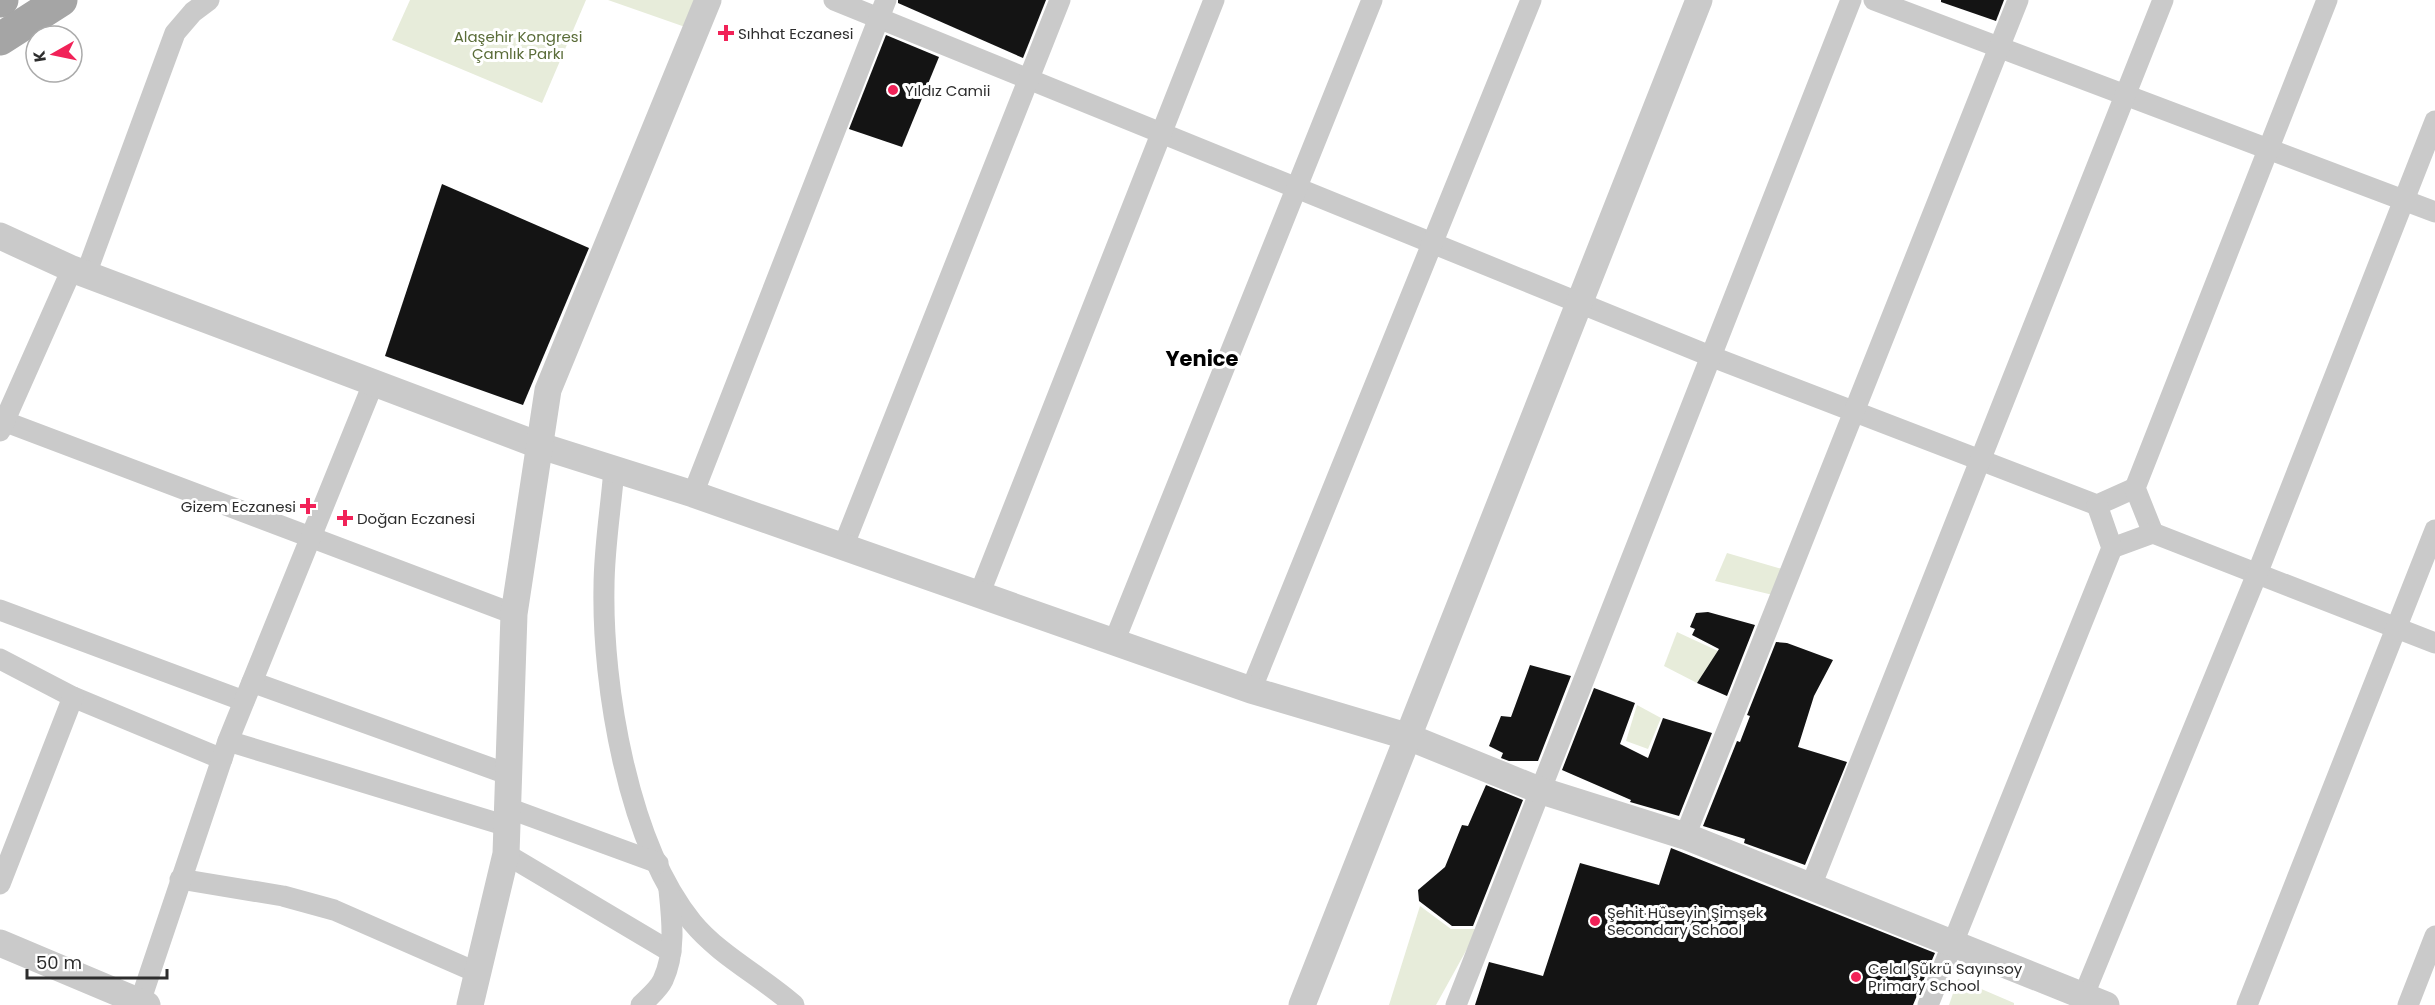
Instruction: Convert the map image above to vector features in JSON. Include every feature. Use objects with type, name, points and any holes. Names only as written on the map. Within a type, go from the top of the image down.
[{"type":"main road","points":[[0,39],[61,0]]},
{"type":"street","points":[[209,0],[193,12],[175,33],[79,271],[3,426],[513,614]]},
{"type":"street","points":[[470,1005],[506,854],[513,614],[548,390],[708,0]]},
{"type":"street","points":[[834,0],[883,9],[1028,79],[1710,356],[2097,505],[2135,488]]},
{"type":"street","points":[[843,547],[1060,0]]},
{"type":"street","points":[[979,595],[1214,0]]},
{"type":"street","points":[[1114,642],[1372,0]]},
{"type":"street","points":[[1251,690],[1531,0]]},
{"type":"street","points":[[1302,1005],[1406,736],[1699,0]]},
{"type":"street","points":[[1456,1005],[1851,0]]},
{"type":"street","points":[[1874,0],[2435,212]]},
{"type":"street","points":[[1685,836],[1856,412],[2018,0]]},
{"type":"street","points":[[1811,886],[2163,0]]},
{"type":"street","points":[[2153,533],[2135,488],[2328,0]]},
{"type":"street","points":[[693,494],[883,9]]},
{"type":"street","points":[[0,236],[79,271],[541,446],[693,494],[1251,690],[1406,736],[1539,790],[1685,836],[1953,942],[2089,1002],[2435,121]]},
{"type":"street","points":[[0,943],[142,1004],[180,879],[225,750],[373,384]]},
{"type":"street","points":[[614,469],[604,587],[606,659],[633,799],[669,887],[691,921],[713,945],[766,981],[794,1005]]},
{"type":"street","points":[[1928,1005],[2112,548],[2097,505]]},
{"type":"street","points":[[2247,1005],[2435,530]]},
{"type":"street","points":[[2112,548],[2153,533],[2435,643]]},
{"type":"street","points":[[0,610],[510,775]]},
{"type":"street","points":[[0,659],[73,697],[225,750],[508,817],[658,863]]},
{"type":"street","points":[[0,884],[73,697]]},
{"type":"street","points":[[506,854],[671,952]]},
{"type":"street","points":[[180,879],[283,896],[334,910],[478,973]]},
{"type":"street","points":[[641,1005],[663,982],[671,952],[669,887]]},
{"type":"street","points":[[2408,1005],[2435,936]]},
{"type":"green space","name":"Alaşehir Kongresi Çamlık Parkı","points":[[410,0],[586,0],[542,103],[392,40]]},
{"type":"green space","name":"Alaşehir Kongresi Çamlık Parkı","points":[[608,0],[699,0],[688,28]]},
{"type":"green space","points":[[1727,553],[1789,571],[1777,596],[1715,581]]},
{"type":"green space","points":[[1677,632],[1718,651],[1697,683],[1664,666]]},
{"type":"green space","points":[[1637,705],[1661,718],[1648,749],[1626,741]]},
{"type":"green space","points":[[1420,906],[1451,929],[1478,929],[1436,1005],[1389,1005]]},
{"type":"green space","points":[[1958,979],[2014,1003],[2014,1005],[1949,1005]]},
{"type":"building","points":[[898,0],[1046,0],[1023,58],[898,3]]},
{"type":"building","points":[[1941,0],[2004,0],[1996,21],[1941,2]]},
{"type":"building","name":"Yıldız Camii","points":[[886,35],[939,57],[902,147],[849,129]]},
{"type":"building","points":[[442,184],[589,248],[523,405],[385,356]]},
{"type":"building","points":[[1708,612],[1755,625],[1727,696],[1697,683],[1719,649],[1692,635],[1695,629],[1690,627],[1696,613]]},
{"type":"building","points":[[1776,642],[1787,643],[1833,660],[1814,696],[1798,747],[1847,762],[1805,865],[1744,843],[1745,839],[1703,826],[1737,741],[1740,742],[1750,716],[1747,715]]},
{"type":"building","points":[[1530,665],[1571,676],[1538,761],[1509,761],[1501,758],[1503,753],[1489,746],[1501,716],[1511,717]]},
{"type":"building","points":[[1594,688],[1635,703],[1620,744],[1648,758],[1663,718],[1712,733],[1679,816],[1630,802],[1631,800],[1562,770]]},
{"type":"building","points":[[1486,785],[1523,800],[1473,926],[1452,926],[1419,901],[1418,890],[1445,867],[1462,825],[1468,826]]},
{"type":"building","points":[[1671,848],[1935,953],[1913,1005],[1475,1005],[1489,962],[1543,976],[1580,863],[1659,885]]},
{"type":"place","name":"Sıhhat Eczanesi","points":[[726,33]]},
{"type":"place","name":"Yıldız Camii","points":[[893,90]]},
{"type":"place","name":"Gizem Eczanesi","points":[[308,506]]},
{"type":"place","name":"Doğan Eczanesi","points":[[345,518]]},
{"type":"place","name":"Şehit Hüseyin Şimşek Secondary School","points":[[1595,921]]},
{"type":"place","name":"Celal Şükrü Sayınsoy Primary School","points":[[1856,977]]},
{"type":"district","name":"Yenice","points":[[1202,358]]}]
